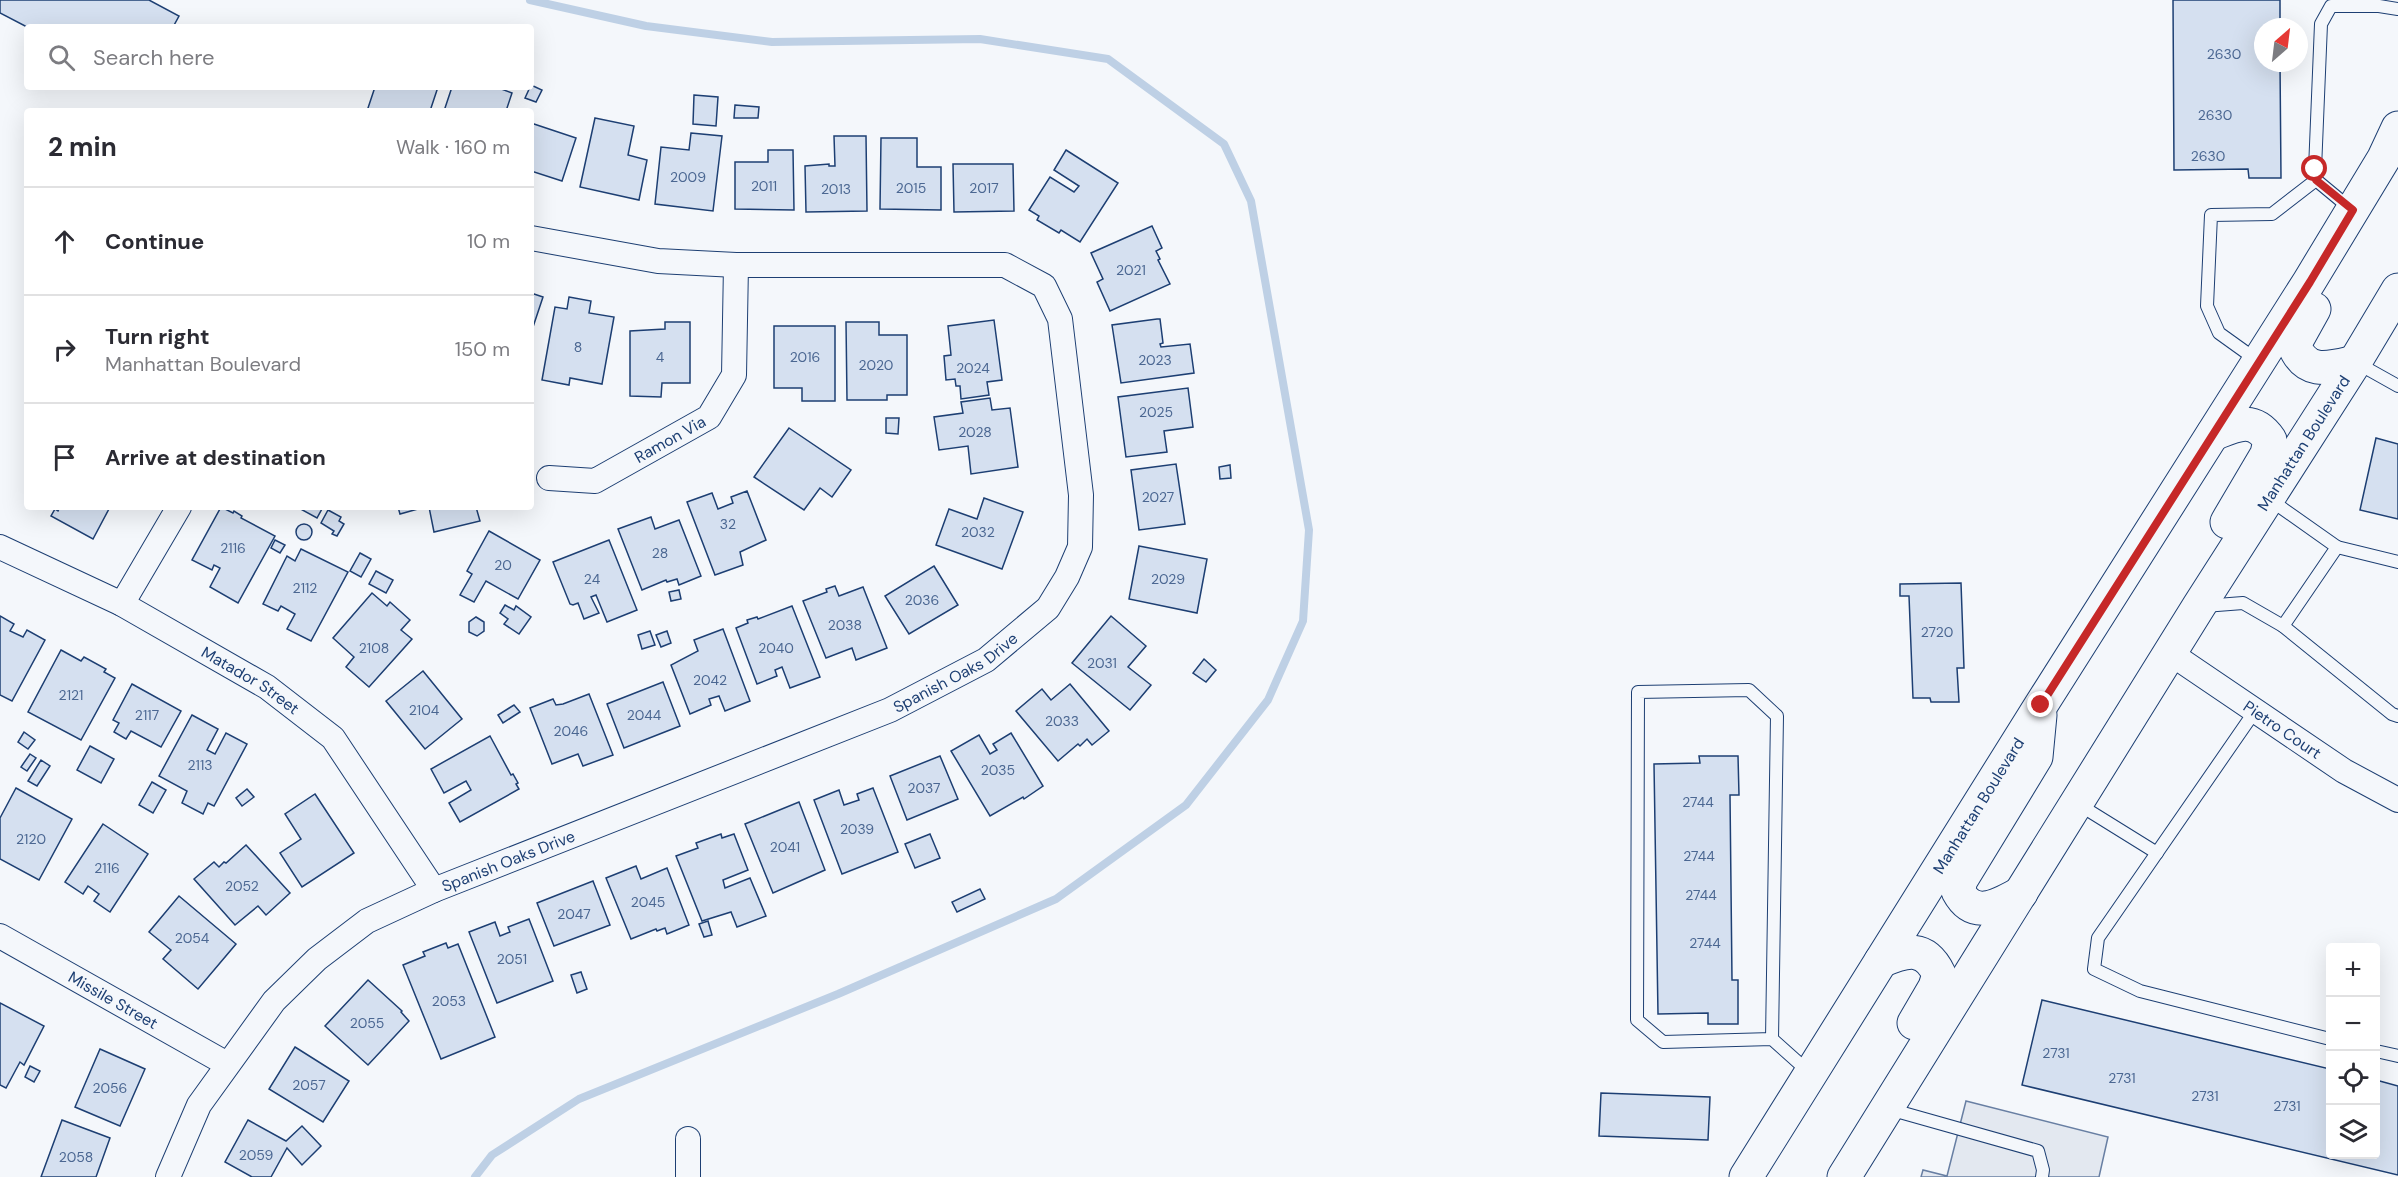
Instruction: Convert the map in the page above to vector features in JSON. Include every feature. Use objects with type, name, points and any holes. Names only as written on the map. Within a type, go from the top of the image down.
[{"type":"street","name":"Manhattan Boulevard","points":[[1754,1168],[2041,705],[2259,362],[2384,158],[2398,128]]},
{"type":"street","points":[[2355,362],[2325,369],[2314,367],[2305,362],[2297,353],[2294,345],[2299,333],[2365,229],[2383,196],[2384,158]]},
{"type":"street","name":"Spanish Oaks Drive","points":[[168,1177],[199,1105],[274,1001],[317,959],[367,921],[434,890],[890,710],[986,660],[1048,608],[1068,577],[1080,548],[1081,495],[1060,319],[1044,286],[1005,265],[736,265],[658,261],[534,239]]},
{"type":"street","name":"Ramon Via","points":[[549,478],[595,481],[709,417],[734,375],[736,265]]},
{"type":"street","name":"Manhattan Boulevard","points":[[1844,1177],[2398,290]]},
{"type":"street","points":[[2199,606],[2196,574],[2267,454],[2270,440],[2256,426],[2241,423],[2213,434]]},
{"type":"street","points":[[122,604],[177,510]]},
{"type":"street","name":"Matador Street","points":[[0,547],[122,604],[267,687],[333,738],[434,890]]},
{"type":"street","name":"Pietro Court","points":[[2170,653],[2344,771],[2398,800]]},
{"type":"street","points":[[2021,893],[1997,906],[1984,908],[1973,907],[1964,901],[1958,891],[1961,880],[2036,757],[2041,705]]},
{"type":"street","name":"Missile Street","points":[[0,936],[227,1064]]},
{"type":"street","points":[[1881,961],[1902,952],[1915,952],[1926,956],[1934,964],[1939,974],[1935,987],[1886,1074],[1886,1108]]},
{"type":"street","points":[[688,1139],[688,1177]]},
{"type":"lane","points":[[2353,210],[2316,180],[2321,24],[2331,6],[2379,6],[2398,9]]},
{"type":"lane","points":[[2259,362],[2219,333],[2207,306],[2211,214],[2272,214],[2316,180]]},
{"type":"lane","points":[[2355,362],[2398,386]]},
{"type":"lane","points":[[2268,498],[2337,547],[2398,562]]},
{"type":"lane","points":[[2283,626],[2337,547]]},
{"type":"lane","points":[[2199,606],[2243,603],[2283,626],[2392,714],[2398,716]]},
{"type":"lane","points":[[1772,1039],[1777,716],[1749,690],[1638,692],[1637,1020],[1664,1042],[1772,1039],[1811,1074]]},
{"type":"lane","points":[[2255,711],[2098,938],[2094,969],[2140,991],[2326,1038]]},
{"type":"lane","points":[[2077,804],[2157,853]]},
{"type":"lane","points":[[2380,1052],[2398,1056]]},
{"type":"lane","points":[[1886,1108],[2037,1151],[2043,1170],[2042,1177]]},
{"type":"shaded area","points":[[1966,1101],[2108,1137],[2099,1177],[1921,1177],[1923,1170],[1947,1176]]},
{"type":"building","points":[[0,0],[149,0],[179,16],[175,24],[24,25],[0,13]]},
{"type":"building","points":[[2173,0],[2280,0],[2280,18],[2254,18],[2254,72],[2280,72],[2281,178],[2249,178],[2248,169],[2174,170]]},
{"type":"building","points":[[534,86],[542,90],[536,102],[525,98],[529,90],[534,90]]},
{"type":"building","points":[[374,90],[437,90],[431,108],[368,108]]},
{"type":"building","points":[[451,90],[504,90],[512,93],[507,108],[445,108]]},
{"type":"building","points":[[694,95],[718,97],[716,126],[693,124]]},
{"type":"building","points":[[735,105],[759,107],[758,118],[734,118]]},
{"type":"building","points":[[595,118],[634,126],[628,155],[647,160],[639,200],[580,187]]},
{"type":"building","points":[[534,124],[576,138],[562,181],[534,172]]},
{"type":"building","points":[[691,133],[722,136],[713,211],[655,204],[661,147],[689,150]]},
{"type":"building","points":[[834,136],[866,136],[867,211],[806,212],[805,166],[829,164],[829,166],[835,166]]},
{"type":"building","points":[[881,138],[917,138],[917,167],[941,167],[941,210],[880,209]]},
{"type":"building","points":[[768,150],[793,150],[794,210],[735,209],[735,162],[768,162]]},
{"type":"building","points":[[1066,150],[1118,183],[1080,242],[1061,230],[1059,233],[1037,220],[1039,216],[1029,210],[1050,177],[1074,192],[1079,186],[1054,170]]},
{"type":"building","points":[[953,164],[1013,164],[1014,211],[954,212]]},
{"type":"building","points":[[1152,226],[1162,248],[1156,251],[1160,259],[1158,260],[1170,284],[1110,311],[1097,282],[1103,279],[1091,253]]},
{"type":"building","points":[[534,294],[543,297],[534,324]]},
{"type":"building","points":[[569,297],[591,301],[589,313],[614,317],[602,384],[570,378],[569,385],[542,380],[555,307],[567,309]]},
{"type":"building","points":[[1160,319],[1163,343],[1160,344],[1161,347],[1190,344],[1194,373],[1121,383],[1112,325]]},
{"type":"building","points":[[994,320],[1002,380],[987,382],[989,395],[961,399],[960,386],[956,386],[955,379],[946,380],[944,356],[951,355],[948,326]]},
{"type":"building","points":[[665,322],[690,322],[690,383],[662,383],[661,397],[630,396],[630,331],[665,329]]},
{"type":"building","points":[[846,322],[879,322],[879,335],[907,335],[907,395],[887,395],[887,400],[847,400]]},
{"type":"building","points":[[774,326],[835,326],[835,401],[802,401],[802,388],[774,388]]},
{"type":"building","points":[[1188,388],[1193,427],[1164,431],[1167,452],[1126,457],[1118,397]]},
{"type":"building","points":[[990,398],[992,410],[1010,408],[1018,467],[971,474],[968,446],[939,450],[934,417],[963,413],[961,402]]},
{"type":"building","points":[[886,418],[899,418],[898,434],[886,433]]},
{"type":"building","points":[[789,428],[851,470],[832,497],[820,488],[804,510],[754,477]]},
{"type":"building","points":[[2376,438],[2398,444],[2398,519],[2360,510]]},
{"type":"building","points":[[1176,464],[1185,524],[1139,530],[1131,470]]},
{"type":"building","points":[[1230,465],[1231,478],[1220,479],[1219,467]]},
{"type":"building","points":[[747,491],[766,540],[740,552],[743,565],[715,575],[687,502],[712,493],[718,509],[733,503],[731,497]]},
{"type":"building","points":[[984,498],[1023,512],[1002,569],[936,545],[949,509],[977,519]]},
{"type":"building","points":[[54,510],[108,510],[93,539],[51,516]]},
{"type":"building","points":[[219,510],[233,513],[234,511],[242,516],[241,518],[275,536],[238,603],[210,587],[220,568],[214,565],[212,570],[192,560]]},
{"type":"building","points":[[302,510],[321,510],[317,518]]},
{"type":"building","points":[[328,510],[341,517],[339,521],[344,524],[337,536],[332,534],[334,531],[321,523]]},
{"type":"building","points":[[399,510],[414,510],[400,514]]},
{"type":"building","points":[[430,510],[477,510],[480,521],[434,532]]},
{"type":"building","points":[[651,517],[655,529],[679,520],[701,576],[679,585],[677,579],[667,582],[666,580],[642,590],[618,529]]},
{"type":"building","points":[[304,524],[310,526],[312,532],[310,538],[304,540],[298,538],[296,532],[298,526]]},
{"type":"building","points":[[489,531],[540,560],[518,599],[486,581],[474,602],[460,595],[472,574],[467,571]]},
{"type":"building","points":[[275,540],[285,545],[280,553],[271,548]]},
{"type":"building","points":[[609,540],[637,610],[607,622],[596,595],[591,597],[599,613],[584,619],[578,603],[570,604],[553,562]]},
{"type":"building","points":[[1139,546],[1207,559],[1197,613],[1129,599]]},
{"type":"building","points":[[301,549],[348,572],[311,641],[287,629],[295,614],[281,606],[278,611],[263,604],[287,556],[295,561]]},
{"type":"building","points":[[360,553],[371,559],[361,577],[350,571]]},
{"type":"building","points":[[934,566],[958,605],[909,634],[885,596]]},
{"type":"building","points":[[376,571],[393,580],[386,593],[369,584]]},
{"type":"building","points":[[1961,583],[1964,668],[1957,668],[1959,702],[1931,702],[1930,698],[1913,698],[1909,596],[1900,596],[1900,584]]},
{"type":"building","points":[[835,586],[839,596],[863,587],[887,648],[856,660],[852,648],[826,658],[803,601],[827,592],[826,589]]},
{"type":"building","points":[[679,590],[681,599],[671,601],[669,592]]},
{"type":"building","points":[[372,593],[387,606],[390,602],[410,620],[401,630],[412,639],[369,687],[346,667],[354,657],[333,638]]},
{"type":"building","points":[[505,605],[514,610],[516,606],[531,617],[519,634],[504,624],[508,619],[500,613]]},
{"type":"building","points":[[792,606],[820,677],[790,688],[782,667],[775,670],[777,676],[757,684],[736,628],[748,623],[747,620],[757,617],[758,619]]},
{"type":"building","points":[[0,616],[14,624],[10,631],[23,637],[27,630],[45,640],[12,701],[0,695]]},
{"type":"building","points":[[1111,616],[1146,646],[1128,667],[1151,685],[1130,710],[1072,663]]},
{"type":"building","points":[[476,617],[484,622],[484,631],[477,636],[469,632],[469,622]]},
{"type":"building","points":[[723,629],[750,701],[725,711],[719,696],[709,699],[711,705],[690,714],[671,665],[698,651],[694,640]]},
{"type":"building","points":[[650,631],[655,645],[642,649],[638,635]]},
{"type":"building","points":[[667,631],[671,643],[661,647],[656,635]]},
{"type":"building","points":[[61,650],[81,661],[84,657],[106,669],[104,672],[115,678],[81,740],[28,712]]},
{"type":"building","points":[[1204,659],[1216,670],[1206,682],[1193,673]]},
{"type":"building","points":[[423,671],[462,719],[425,749],[386,701]]},
{"type":"building","points":[[663,682],[680,726],[624,748],[607,704]]},
{"type":"building","points":[[132,684],[181,711],[161,747],[131,731],[126,739],[114,732],[119,723],[113,720]]},
{"type":"building","points":[[1070,684],[1109,731],[1092,745],[1087,739],[1080,746],[1078,744],[1058,761],[1016,711],[1042,689],[1051,700]]},
{"type":"building","points":[[589,694],[613,755],[583,766],[578,754],[552,764],[530,708],[553,699],[556,705],[563,704]]},
{"type":"building","points":[[514,705],[520,712],[503,723],[498,715]]},
{"type":"building","points":[[192,715],[218,729],[207,750],[215,754],[226,733],[247,744],[214,806],[208,803],[203,814],[182,803],[187,791],[159,776]]},
{"type":"building","points":[[24,732],[35,740],[28,749],[18,742]]},
{"type":"building","points":[[1011,733],[1043,786],[1024,799],[1023,797],[990,816],[951,751],[979,735],[990,754],[997,750],[993,744]]},
{"type":"building","points":[[490,736],[511,775],[513,774],[518,783],[516,784],[519,789],[460,822],[449,803],[471,790],[466,781],[444,793],[431,769]]},
{"type":"building","points":[[90,746],[114,759],[101,783],[77,770]]},
{"type":"building","points":[[30,754],[36,758],[27,771],[21,767]]},
{"type":"building","points":[[940,756],[958,799],[907,820],[890,776]]},
{"type":"building","points":[[1699,756],[1738,756],[1739,795],[1730,795],[1732,980],[1738,980],[1738,1024],[1708,1024],[1708,1013],[1658,1014],[1654,764],[1700,763]]},
{"type":"building","points":[[41,760],[50,766],[37,786],[28,781]]},
{"type":"building","points":[[152,782],[166,790],[153,813],[139,805]]},
{"type":"building","points":[[16,788],[72,819],[39,880],[0,859],[0,818]]},
{"type":"building","points":[[873,788],[898,852],[842,874],[814,800],[839,790],[844,805],[859,800],[857,794]]},
{"type":"building","points":[[247,789],[254,797],[242,806],[236,798]]},
{"type":"building","points":[[315,794],[354,853],[302,887],[280,853],[301,839],[285,814]]},
{"type":"building","points":[[799,802],[825,870],[773,893],[745,824]]},
{"type":"building","points":[[103,824],[148,854],[110,912],[94,901],[99,894],[88,886],[83,894],[65,882]]},
{"type":"building","points":[[721,834],[722,838],[734,834],[748,870],[723,880],[725,888],[750,878],[766,916],[737,927],[731,912],[702,921],[676,856],[698,848],[696,843]]},
{"type":"building","points":[[930,834],[940,858],[915,868],[905,844]]},
{"type":"building","points":[[246,845],[290,893],[266,915],[258,906],[235,925],[194,879],[214,862],[219,867],[224,862],[226,863]]},
{"type":"building","points":[[636,866],[641,879],[667,868],[689,925],[667,934],[665,928],[657,931],[656,929],[631,939],[606,878]]},
{"type":"building","points":[[593,881],[610,925],[554,946],[537,903]]},
{"type":"building","points":[[980,889],[985,899],[957,912],[952,902]]},
{"type":"building","points":[[179,896],[236,944],[198,989],[163,959],[171,950],[149,932]]},
{"type":"building","points":[[529,919],[553,981],[497,1003],[469,932],[495,922],[500,936],[510,932],[508,927]]},
{"type":"building","points":[[708,921],[712,935],[704,937],[699,924]]},
{"type":"building","points":[[446,943],[448,948],[458,944],[495,1037],[441,1059],[403,965],[425,956],[423,952]]},
{"type":"building","points":[[581,972],[587,989],[577,993],[571,975]]},
{"type":"building","points":[[368,980],[402,1011],[409,1021],[368,1065],[325,1026]]},
{"type":"building","points":[[2042,1000],[2326,1068],[2326,1158],[2022,1085]]},
{"type":"building","points":[[0,1003],[44,1026],[24,1065],[20,1062],[6,1088],[0,1085]]},
{"type":"building","points":[[295,1047],[349,1081],[323,1122],[269,1089]]},
{"type":"building","points":[[100,1049],[145,1069],[120,1126],[75,1107]]},
{"type":"building","points":[[30,1066],[40,1071],[34,1082],[25,1077]]},
{"type":"building","points":[[2380,1081],[2398,1086],[2398,1175],[2331,1159],[2380,1159]]},
{"type":"building","points":[[1601,1093],[1710,1097],[1708,1140],[1599,1136]]},
{"type":"building","points":[[62,1120],[110,1138],[96,1177],[41,1177]]},
{"type":"building","points":[[248,1120],[286,1141],[302,1126],[321,1146],[302,1165],[287,1148],[271,1177],[252,1177],[225,1162]]},
{"type":"waterway","points":[[475,1177],[492,1155],[579,1099],[838,994],[1056,899],[1186,805],[1268,700],[1303,621],[1309,530],[1251,201],[1224,144],[1108,59],[980,39],[772,42],[646,26],[530,0]]},
{"type":"route","points":[[2041,705],[2310,282],[2353,210],[2316,180],[2315,169]]}]
